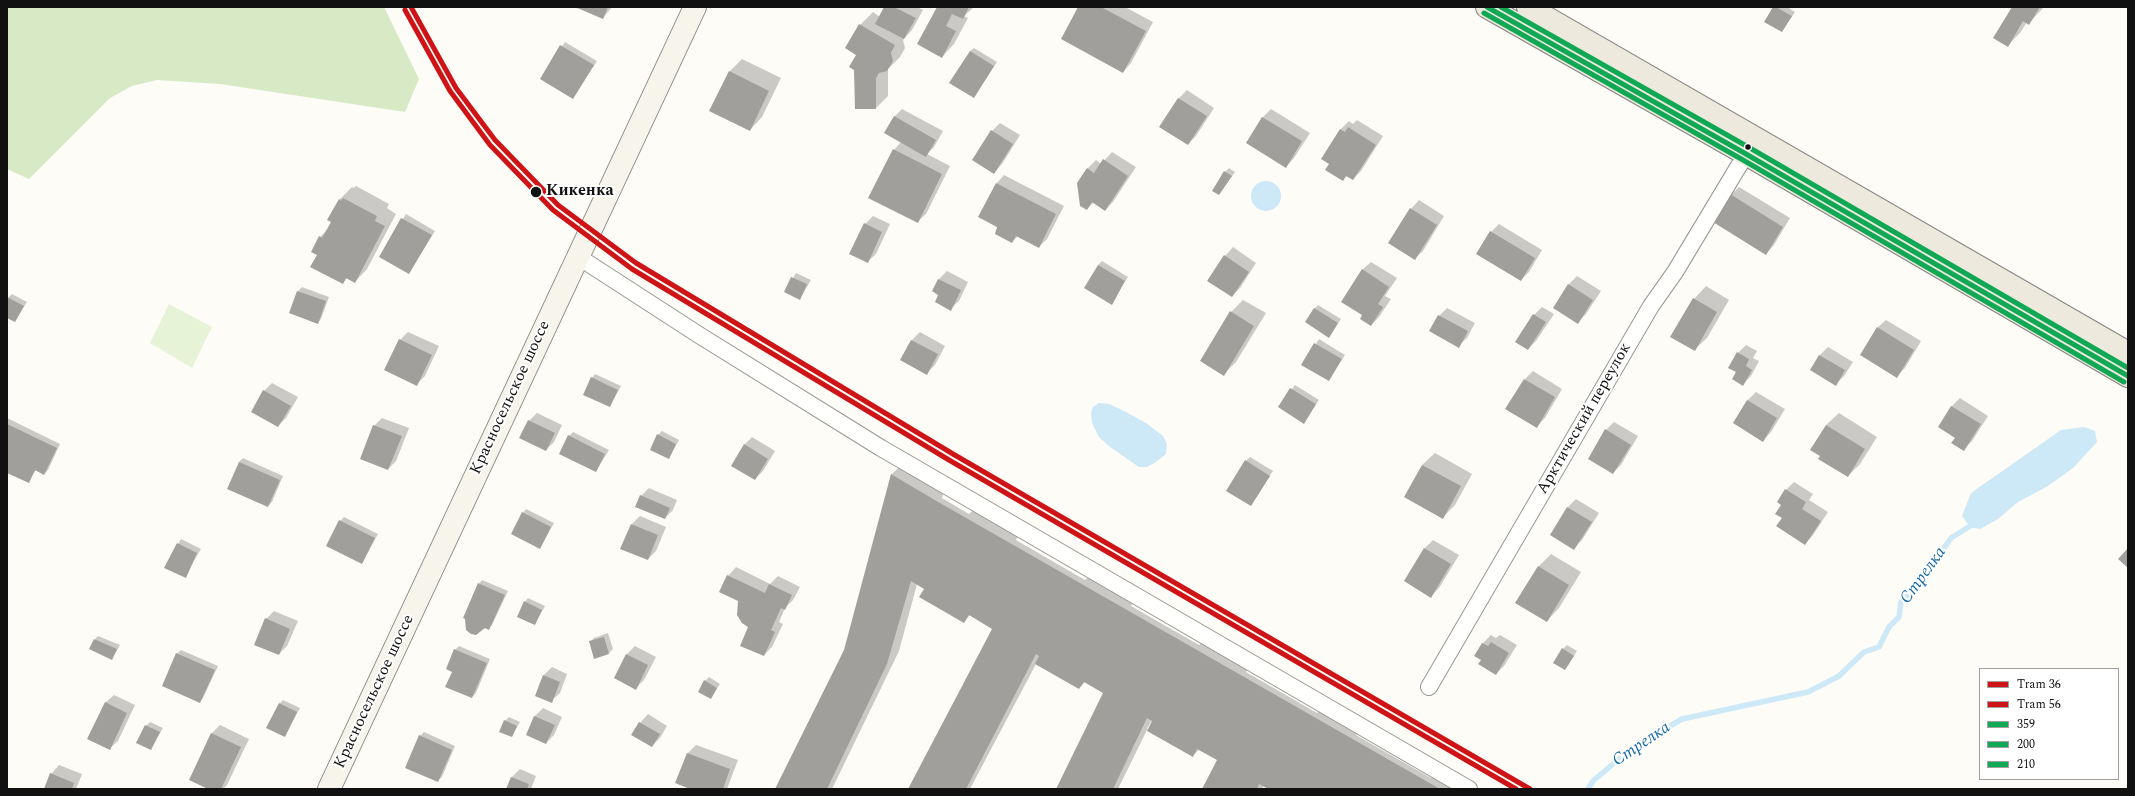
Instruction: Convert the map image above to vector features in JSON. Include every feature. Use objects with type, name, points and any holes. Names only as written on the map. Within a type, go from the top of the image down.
[{"type":"main road","name":"Красносельское шоссе","points":[[329,789],[577,256],[695,7]]},
{"type":"main road","points":[[1487,7],[1746,154],[2128,376]]},
{"type":"main road","points":[[1528,7],[2128,353]]},
{"type":"street","name":"Арктический переулок","points":[[1429,687],[1651,306],[1674,272],[1746,154]]},
{"type":"street","points":[[577,256],[699,335],[881,448],[1469,789]]},
{"type":"green space","points":[[7,7],[384,7],[419,79],[405,112],[220,84],[157,80],[132,86],[110,98],[29,179],[7,169]]},
{"type":"green space","points":[[169,304],[212,327],[192,368],[150,343]]},
{"type":"water","points":[[1266,181],[1277,185],[1281,196],[1277,207],[1266,211],[1255,207],[1251,196],[1255,185]]},
{"type":"water","points":[[1099,403],[1109,404],[1146,423],[1163,436],[1167,444],[1166,454],[1147,467],[1139,467],[1110,447],[1099,437],[1092,423],[1091,413],[1093,407]]},
{"type":"water","points":[[2084,427],[2095,431],[2097,442],[2073,468],[2048,486],[2018,502],[1998,519],[1980,529],[1970,527],[1962,516],[1971,493],[2061,430]]},
{"type":"building","points":[[575,7],[608,7],[603,19]]},
{"type":"building","points":[[884,7],[894,7],[916,18],[904,39],[875,24]]},
{"type":"building","points":[[937,7],[969,7],[963,19],[952,14],[946,26],[956,31],[942,58],[917,44]]},
{"type":"building","points":[[1078,7],[1101,7],[1146,31],[1123,73],[1061,39]]},
{"type":"building","points":[[1773,7],[1776,7],[1792,16],[1782,32],[1764,22]]},
{"type":"building","points":[[2012,7],[2040,7],[2029,25],[2023,21],[2008,47],[1993,38]]},
{"type":"building","points":[[859,24],[895,45],[891,53],[893,61],[887,71],[879,73],[876,78],[876,109],[855,109],[854,70],[849,67],[856,55],[845,48]]},
{"type":"building","points":[[560,45],[594,65],[573,99],[540,79]]},
{"type":"building","points":[[970,51],[994,66],[974,98],[949,83]]},
{"type":"building","points":[[729,71],[769,91],[750,131],[709,111]]},
{"type":"building","points":[[1178,98],[1207,116],[1188,145],[1159,127]]},
{"type":"building","points":[[894,116],[936,140],[926,157],[884,133]]},
{"type":"building","points":[[1262,117],[1302,141],[1286,168],[1246,143]]},
{"type":"building","points":[[1348,127],[1376,145],[1353,180],[1346,176],[1343,181],[1325,170],[1329,164],[1321,159],[1340,129],[1345,132]]},
{"type":"building","points":[[991,130],[1013,144],[994,174],[972,160]]},
{"type":"building","points":[[893,149],[942,174],[918,223],[868,198]]},
{"type":"building","points":[[1103,159],[1128,176],[1105,211],[1092,202],[1087,210],[1080,206],[1077,183],[1087,168],[1094,173]]},
{"type":"building","points":[[1224,171],[1232,176],[1219,195],[1212,191]]},
{"type":"building","points":[[996,183],[1056,214],[1039,248],[1016,236],[1012,243],[995,234],[997,227],[978,217]]},
{"type":"building","points":[[1730,194],[1783,227],[1766,255],[1713,222]]},
{"type":"building","points":[[343,198],[377,216],[375,221],[385,226],[355,283],[346,278],[343,284],[310,267],[317,255],[311,252],[319,236],[322,238],[331,222],[327,220],[339,199],[341,201]]},
{"type":"building","points":[[1410,208],[1437,225],[1415,260],[1388,243]]},
{"type":"building","points":[[401,218],[432,235],[409,274],[379,257]]},
{"type":"building","points":[[864,223],[882,232],[868,263],[849,254]]},
{"type":"building","points":[[1490,231],[1535,258],[1521,281],[1476,254]]},
{"type":"building","points":[[1224,255],[1249,272],[1232,297],[1207,281]]},
{"type":"building","points":[[1098,265],[1125,281],[1112,305],[1084,288]]},
{"type":"building","points":[[1362,269],[1389,287],[1378,304],[1383,307],[1371,326],[1360,319],[1362,315],[1341,302]]},
{"type":"building","points":[[791,277],[807,284],[800,300],[784,292]]},
{"type":"building","points":[[938,279],[961,290],[951,311],[935,302],[938,295],[932,291]]},
{"type":"building","points":[[1568,284],[1593,300],[1578,324],[1553,308]]},
{"type":"building","points":[[297,291],[326,301],[318,324],[289,313]]},
{"type":"building","points":[[7,297],[24,306],[15,322],[7,318]]},
{"type":"building","points":[[1693,298],[1717,312],[1695,351],[1670,337]]},
{"type":"building","points":[[1314,308],[1338,323],[1329,338],[1305,322]]},
{"type":"building","points":[[1230,311],[1254,326],[1224,376],[1200,361]]},
{"type":"building","points":[[1533,314],[1546,322],[1528,350],[1515,342]]},
{"type":"building","points":[[1438,315],[1468,331],[1459,348],[1429,331]]},
{"type":"building","points":[[1877,327],[1914,350],[1897,378],[1860,355]]},
{"type":"building","points":[[399,339],[432,355],[417,386],[384,370]]},
{"type":"building","points":[[911,340],[938,354],[927,375],[900,360]]},
{"type":"building","points":[[1314,343],[1342,359],[1329,381],[1301,365]]},
{"type":"building","points":[[1737,352],[1749,359],[1746,366],[1752,370],[1743,386],[1732,379],[1736,372],[1728,368]]},
{"type":"building","points":[[1819,355],[1845,370],[1836,386],[1810,370]]},
{"type":"building","points":[[591,377],[618,390],[610,407],[583,395]]},
{"type":"building","points":[[1524,379],[1555,397],[1537,428],[1505,409]]},
{"type":"building","points":[[1290,388],[1316,404],[1304,424],[1278,407]]},
{"type":"building","points":[[263,390],[291,406],[278,427],[251,412]]},
{"type":"building","points":[[1747,400],[1777,418],[1763,442],[1733,423]]},
{"type":"building","points":[[1951,406],[1981,424],[1964,451],[1951,443],[1955,438],[1938,427]]},
{"type":"building","points":[[528,420],[555,433],[546,451],[519,438]]},
{"type":"building","points":[[7,424],[57,448],[44,475],[35,470],[29,483],[7,473]]},
{"type":"building","points":[[373,425],[402,436],[388,470],[360,459]]},
{"type":"building","points":[[1826,425],[1865,449],[1848,477],[1818,459],[1820,456],[1810,450]]},
{"type":"building","points":[[1605,429],[1631,445],[1613,474],[1588,459]]},
{"type":"building","points":[[657,434],[676,444],[669,459],[650,450]]},
{"type":"building","points":[[568,435],[605,454],[596,472],[559,454]]},
{"type":"building","points":[[744,444],[768,459],[755,480],[731,466]]},
{"type":"building","points":[[1245,460],[1270,476],[1251,506],[1226,491]]},
{"type":"building","points":[[239,462],[280,480],[268,507],[227,489]]},
{"type":"building","points":[[1422,465],[1461,486],[1443,519],[1404,497]]},
{"type":"building","points":[[891,474],[1440,789],[1268,789],[1259,784],[1257,789],[1202,789],[1217,760],[1197,749],[1193,757],[1147,731],[1152,721],[1147,718],[1113,789],[1056,789],[1103,693],[1084,682],[1079,689],[1035,664],[1039,656],[1036,654],[966,789],[908,789],[992,629],[969,615],[964,623],[919,597],[924,589],[911,581],[887,664],[827,789],[775,789],[844,650]]},
{"type":"building","points":[[1785,489],[1806,502],[1802,509],[1821,521],[1805,545],[1776,526],[1782,518],[1775,514],[1781,505],[1777,502]]},
{"type":"building","points":[[640,495],[670,508],[665,519],[635,507]]},
{"type":"building","points":[[1567,507],[1592,522],[1574,550],[1550,535]]},
{"type":"building","points":[[522,512],[551,527],[540,549],[511,534]]},
{"type":"building","points":[[339,520],[375,538],[362,564],[326,546]]},
{"type":"building","points":[[631,524],[658,535],[648,560],[620,549]]},
{"type":"building","points":[[177,543],[197,553],[186,578],[164,568]]},
{"type":"building","points":[[1424,548],[1451,564],[1431,598],[1404,581]]},
{"type":"building","points":[[2128,548],[2128,568],[2118,559]]},
{"type":"building","points":[[1538,566],[1569,585],[1547,622],[1515,603]]},
{"type":"building","points":[[727,575],[765,593],[769,584],[792,595],[785,610],[781,608],[771,630],[775,632],[764,656],[740,646],[748,627],[742,623],[737,615],[738,601],[719,592]]},
{"type":"building","points":[[478,583],[505,595],[489,630],[485,628],[476,635],[471,634],[466,630],[465,619],[463,618]]},
{"type":"building","points":[[524,601],[542,610],[535,625],[517,617]]},
{"type":"building","points":[[265,618],[290,629],[279,655],[254,645]]},
{"type":"building","points":[[604,637],[609,654],[594,659],[589,641]]},
{"type":"building","points":[[94,639],[117,649],[112,660],[89,649]]},
{"type":"building","points":[[1491,642],[1509,653],[1496,675],[1478,664],[1481,660],[1474,656],[1482,643],[1488,646]]},
{"type":"building","points":[[1562,648],[1574,656],[1565,670],[1553,663]]},
{"type":"building","points":[[454,649],[487,663],[472,698],[445,687],[452,672],[446,669]]},
{"type":"building","points":[[176,653],[215,670],[200,703],[162,686]]},
{"type":"building","points":[[626,654],[648,665],[636,690],[614,678]]},
{"type":"building","points":[[543,675],[560,682],[552,703],[535,696]]},
{"type":"building","points":[[704,680],[717,688],[711,699],[698,692]]},
{"type":"building","points":[[105,702],[127,713],[110,750],[87,739]]},
{"type":"building","points":[[279,703],[297,712],[285,737],[266,728]]},
{"type":"building","points":[[534,716],[555,725],[546,744],[526,735]]},
{"type":"building","points":[[504,720],[517,726],[512,737],[499,732]]},
{"type":"building","points":[[639,722],[660,734],[652,747],[631,735]]},
{"type":"building","points":[[145,725],[160,732],[151,750],[136,743]]},
{"type":"building","points":[[211,733],[241,747],[221,789],[208,789],[189,780]]},
{"type":"building","points":[[419,735],[452,750],[438,782],[405,768]]},
{"type":"building","points":[[687,753],[730,769],[723,789],[690,789],[675,783]]},
{"type":"building","points":[[50,773],[74,783],[72,789],[44,789]]},
{"type":"building","points":[[511,777],[529,784],[527,789],[506,789]]},
{"type":"waterway","name":"Стрелка","points":[[1588,789],[1593,781],[1632,748],[1682,719],[1808,692],[1839,676],[1864,652],[1879,647],[1889,627],[1899,617],[1901,602],[1926,574],[1951,538],[1975,523]]},
{"type":"tram line","name":"36","points":[[411,7],[456,88],[495,140],[558,205],[636,263],[953,454],[1530,789]]},
{"type":"tram line","name":"56","points":[[405,10],[450,91],[490,145],[553,210],[632,269],[949,460],[1516,789]]},
{"type":"transit line","name":"359","points":[[1487,7],[1746,154],[2128,376]]},
{"type":"transit line","name":"210","points":[[1501,7],[1750,148],[2128,368]]},
{"type":"transit line","name":"200","points":[[1484,13],[1743,160],[2124,382]]},
{"type":"place","name":"Кикенка","points":[[536,192]]}]
